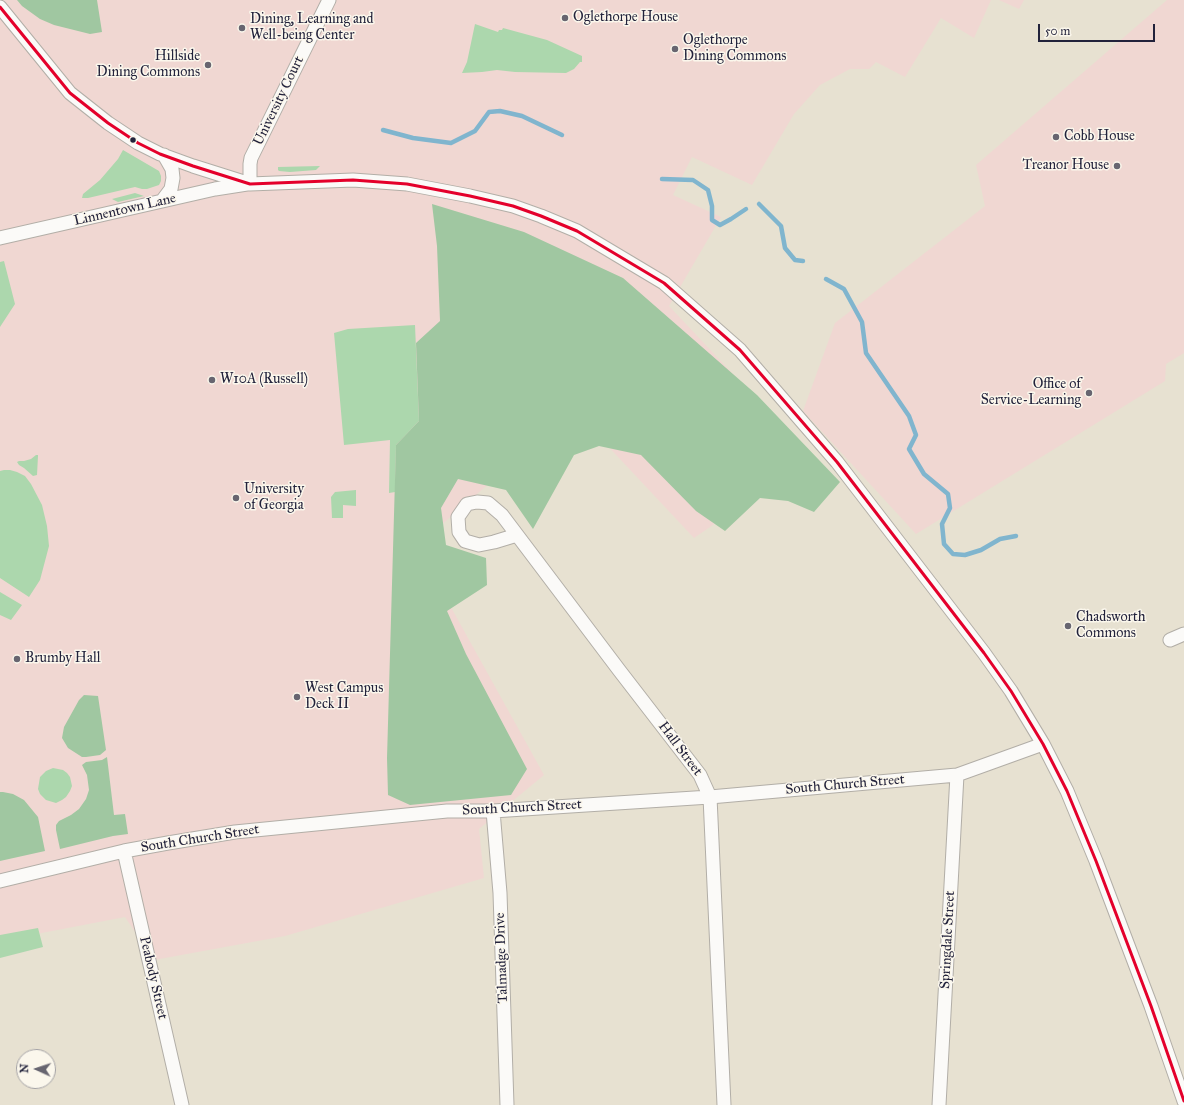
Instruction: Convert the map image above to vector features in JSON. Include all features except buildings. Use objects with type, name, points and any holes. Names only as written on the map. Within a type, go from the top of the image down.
[{"type":"street","name":"University Court","points":[[250,184],[251,158],[328,0]]},
{"type":"street","points":[[0,7],[70,93],[114,127],[138,143],[193,166],[250,184],[353,180],[407,184],[506,204],[541,216],[577,231],[664,283],[740,350],[838,462],[984,653],[1011,691],[1043,744],[1066,791],[1096,861],[1152,1006],[1184,1101]]},
{"type":"street","points":[[162,201],[171,189],[173,178],[172,169],[164,155]]},
{"type":"street","name":"Linnentown Lane","points":[[0,238],[215,189],[250,184]]},
{"type":"street","name":"Hall Street","points":[[517,535],[700,775],[710,797],[724,1105]]},
{"type":"street","points":[[1170,640],[1184,634]]},
{"type":"street","name":"South Church Street","points":[[0,881],[124,851],[235,832],[447,811],[493,810],[710,797],[957,775],[1043,744]]},
{"type":"street","name":"Springdale Street","points":[[939,1105],[957,775]]},
{"type":"street","name":"Talmadge Drive","points":[[493,810],[500,893],[507,1105]]},
{"type":"street","name":"Peabody Street","points":[[124,851],[182,1105]]},
{"type":"shaded area","name":"University of Georgia","points":[[0,0],[991,0],[974,38],[941,18],[905,77],[876,62],[869,69],[850,69],[820,85],[794,114],[752,185],[692,157],[673,195],[721,217],[669,306],[733,374],[809,459],[694,538],[574,410],[417,546],[544,775],[479,829],[484,878],[285,936],[154,960],[125,917],[0,941]]},
{"type":"shaded area","points":[[999,0],[1024,0],[1019,9]]},
{"type":"shaded area","points":[[1167,0],[1184,0],[1184,353],[1166,364],[1165,381],[916,534],[803,411],[835,323],[985,206],[976,165]]},
{"type":"green space","points":[[17,0],[97,0],[102,32],[90,34],[54,25],[40,19],[22,6]]},
{"type":"green space","points":[[475,24],[498,32],[503,28],[547,40],[582,56],[582,62],[580,62],[574,69],[566,73],[515,72],[497,70],[462,73],[467,62]]},
{"type":"green space","points":[[123,150],[159,171],[161,181],[159,185],[147,189],[135,187],[88,198],[82,198],[83,194],[100,180],[118,159]]},
{"type":"green space","points":[[320,166],[316,170],[290,172],[278,170],[278,167]]},
{"type":"green space","points":[[135,193],[144,196],[118,202],[112,199]]},
{"type":"green space","points":[[432,204],[524,232],[623,278],[757,395],[840,482],[814,512],[788,501],[760,498],[725,531],[696,511],[641,455],[599,446],[574,455],[533,529],[506,490],[458,479],[441,508],[446,545],[486,558],[487,585],[447,611],[466,654],[527,769],[511,795],[410,805],[388,795],[387,758],[396,445],[419,421],[416,343],[440,321],[437,246]]},
{"type":"green space","points":[[4,261],[15,304],[0,327],[0,262]]},
{"type":"green space","points":[[415,325],[419,421],[396,445],[395,492],[389,493],[390,440],[344,445],[334,333],[348,329]]},
{"type":"green space","points":[[38,455],[37,475],[33,476],[17,462],[31,459]]},
{"type":"green space","points":[[4,470],[17,472],[25,476],[42,505],[47,526],[49,546],[40,580],[29,597],[0,578],[0,471]]},
{"type":"green space","points":[[356,490],[356,506],[343,505],[343,518],[332,518],[331,497],[335,492]]},
{"type":"green space","points":[[0,592],[22,605],[11,620],[0,615]]},
{"type":"green space","points":[[84,695],[98,696],[106,750],[100,755],[82,757],[68,748],[62,738],[64,727],[79,700]]},
{"type":"green space","points":[[107,757],[114,815],[125,814],[128,834],[113,836],[60,849],[56,825],[59,821],[79,809],[86,799],[89,790],[87,775],[82,765],[86,762],[102,760]]},
{"type":"green space","points":[[53,768],[63,770],[67,773],[70,777],[72,786],[66,797],[56,803],[46,800],[40,794],[38,789],[40,777],[46,771]]},
{"type":"green space","points":[[0,792],[13,794],[24,800],[38,817],[45,851],[0,861]]},
{"type":"green space","points":[[38,928],[43,947],[0,958],[0,935]]},
{"type":"waterway","points":[[383,130],[413,138],[451,143],[475,131],[489,112],[500,111],[522,116],[562,135]]},
{"type":"waterway","points":[[662,179],[693,180],[708,190],[712,206],[712,220],[720,225],[746,209]]},
{"type":"waterway","points":[[759,204],[781,226],[785,248],[795,260],[803,261]]},
{"type":"waterway","points":[[826,279],[844,289],[862,322],[866,353],[909,416],[916,435],[909,449],[924,474],[948,494],[950,508],[942,524],[944,544],[953,554],[965,555],[981,550],[1000,539],[1016,536]]},
{"type":"transit line","points":[[0,7],[70,93],[108,123],[138,143],[160,154],[250,184],[353,180],[407,184],[513,206],[577,231],[664,283],[740,350],[837,462],[984,653],[1011,691],[1043,744],[1067,791],[1096,861],[1151,1006],[1184,1101]]},
{"type":"place","name":"Oglethorpe House","points":[[565,18]]},
{"type":"place","name":"Dining, Learning and Well-being Center","points":[[242,28]]},
{"type":"place","name":"Oglethorpe Dining Commons","points":[[675,49]]},
{"type":"place","name":"Hillside Dining Commons","points":[[208,65]]},
{"type":"place","name":"Cobb House","points":[[1056,137]]},
{"type":"place","name":"Treanor House","points":[[1117,166]]},
{"type":"place","name":"W10A (Russell)","points":[[212,380]]},
{"type":"place","name":"Office of Service-Learning","points":[[1089,393]]},
{"type":"place","name":"University of Georgia","points":[[236,498]]},
{"type":"place","name":"Chadsworth Commons","points":[[1068,626]]},
{"type":"place","name":"Brumby Hall","points":[[17,659]]},
{"type":"place","name":"West Campus Deck II","points":[[297,697]]}]
